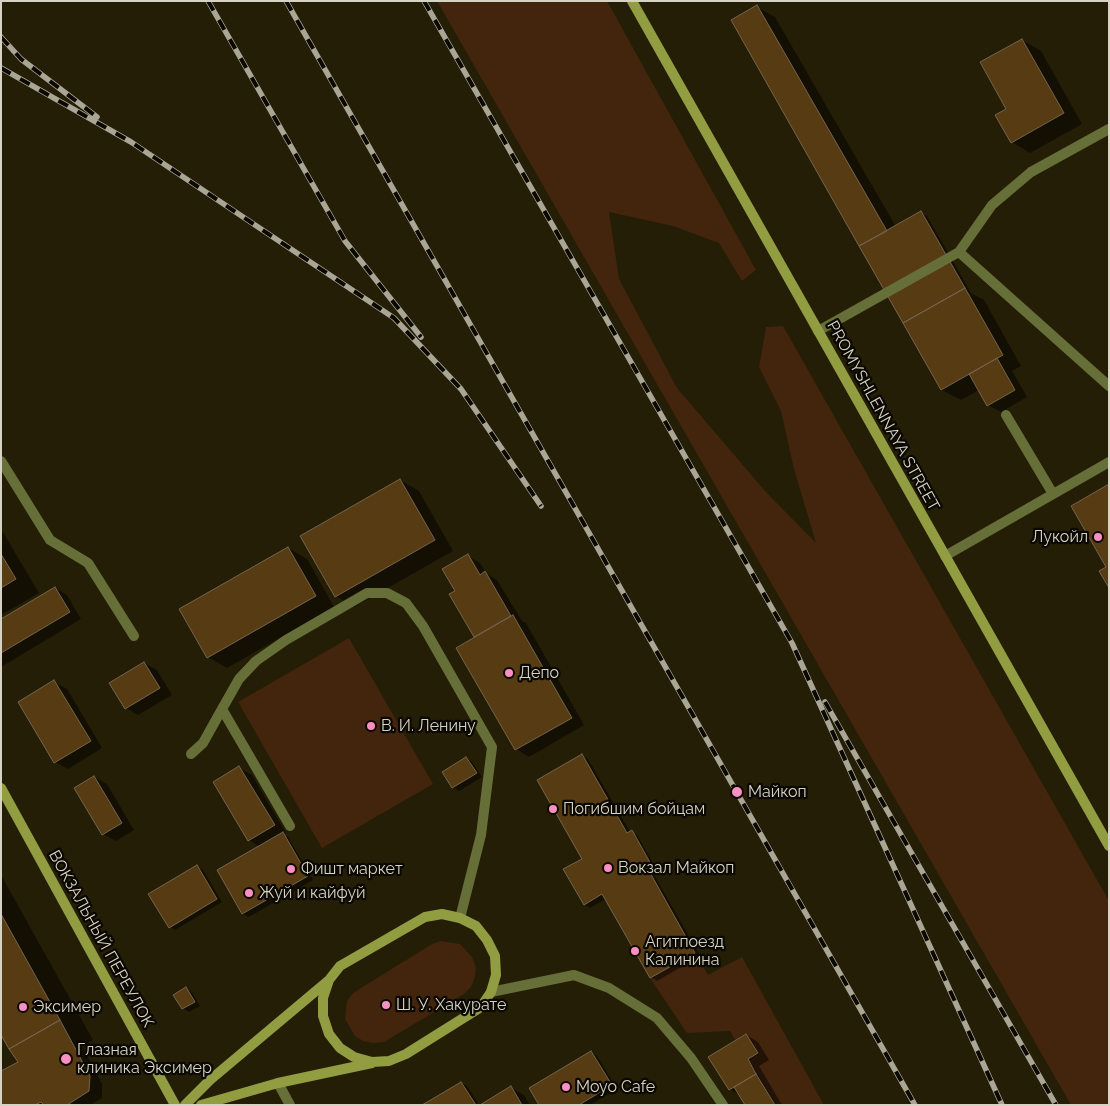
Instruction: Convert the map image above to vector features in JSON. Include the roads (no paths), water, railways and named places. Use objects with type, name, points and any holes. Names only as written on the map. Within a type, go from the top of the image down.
[{"type":"street","name":"PROMYSHLENNAYA STREET","points":[[632,1],[1109,846]]},
{"type":"street","name":"ВОКЗАЛЬНЫЙ ПЕРЕУЛОК","points":[[1,788],[175,1105]]},
{"type":"street","points":[[186,1105],[210,1080],[329,980],[340,966],[417,920],[442,914],[460,918],[476,926],[487,940],[495,956],[496,975],[491,992],[481,1007],[406,1054],[389,1061],[278,1083],[201,1105]]},
{"type":"street","points":[[329,980],[323,998],[323,1016],[328,1034],[340,1048],[354,1057],[372,1062],[381,1062]]},
{"type":"lane","points":[[818,330],[959,252],[992,205],[1031,172],[1109,129]]},
{"type":"lane","points":[[959,252],[1109,386]]},
{"type":"lane","points":[[1006,415],[1053,494]]},
{"type":"lane","points":[[1,461],[50,540],[88,563],[134,636]]},
{"type":"lane","points":[[945,556],[1109,462]]},
{"type":"lane","points":[[191,754],[203,744],[239,680],[256,662],[286,640],[367,593],[387,593],[406,603],[423,626],[492,747],[481,835],[460,918]]},
{"type":"lane","points":[[222,710],[290,826]]},
{"type":"lane","points":[[491,992],[574,975],[608,988],[658,1018],[692,1058],[723,1105]]},
{"type":"lane","points":[[278,1083],[290,1105]]},
{"type":"railway","points":[[208,1],[345,241],[421,337]]},
{"type":"railway","points":[[286,1],[915,1105]]},
{"type":"railway","points":[[424,1],[792,643],[1002,1105]]},
{"type":"railway","points":[[1,37],[21,59],[97,117]]},
{"type":"railway","points":[[1,68],[131,142],[394,318],[461,389],[541,506]]},
{"type":"railway","points":[[825,702],[1056,1105]]},
{"type":"place","name":"Лукойл","points":[[1098,537]]},
{"type":"place","name":"Депо","points":[[509,673]]},
{"type":"place","name":"В. И. Ленину","points":[[371,726]]},
{"type":"place","name":"Майкоп","points":[[737,792]]},
{"type":"place","name":"Погибшим бойцам","points":[[553,809]]},
{"type":"place","name":"Вокзал Майкоп","points":[[608,868]]},
{"type":"place","name":"Фишт маркет","points":[[291,869]]},
{"type":"place","name":"Жуй и кайфуй","points":[[249,893]]},
{"type":"place","name":"Агитпоезд Калинина","points":[[635,951]]},
{"type":"place","name":"Ш. У. Хакурате","points":[[386,1005]]},
{"type":"place","name":"Эксимер","points":[[23,1007]]},
{"type":"place","name":"Глазная клиника Эксимер","points":[[66,1059]]},
{"type":"place","name":"Moyo Cafe","points":[[566,1087]]}]
